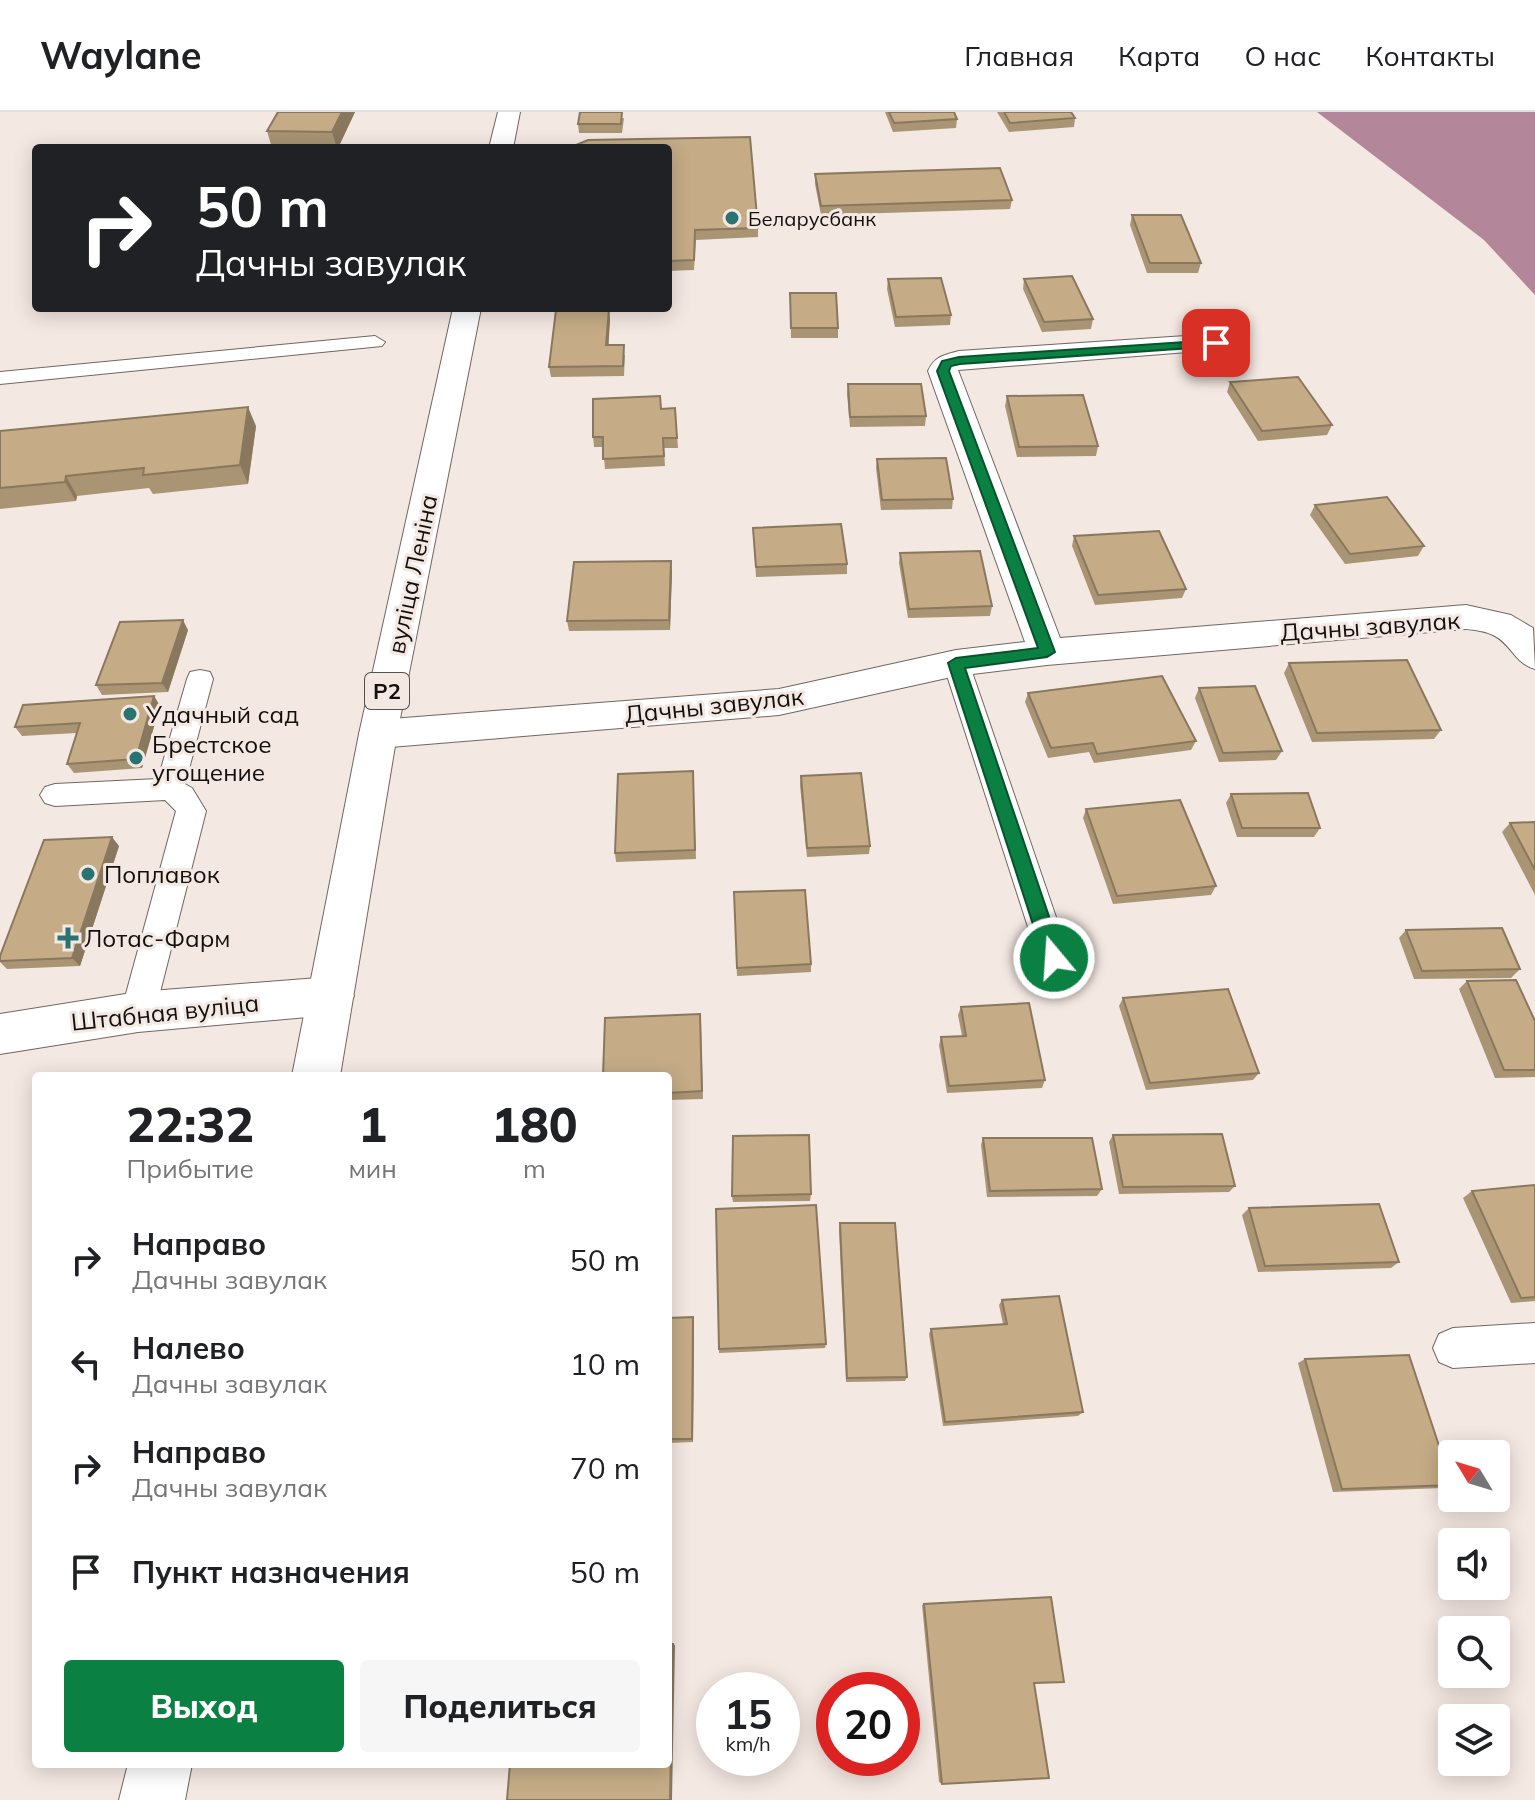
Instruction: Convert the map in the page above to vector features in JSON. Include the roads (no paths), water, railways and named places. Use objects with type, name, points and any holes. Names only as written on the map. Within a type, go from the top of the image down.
[{"type":"street","points":[[502,144],[509,112]]},
{"type":"street","name":"вуліца Леніна","points":[[317,1072],[378,734],[466,312]]},
{"type":"street","points":[[1047,652],[943,371],[946,364],[959,360],[1216,343]]},
{"type":"street","name":"Дачны завулак","points":[[378,734],[779,702],[956,663],[1047,652],[1466,617],[1494,620],[1519,633],[1535,656]]},
{"type":"street","name":"Штабная вуліца","points":[[0,1034],[138,1012],[331,996]]},
{"type":"street","points":[[152,1800],[159,1768]]},
{"type":"lane","points":[[0,378],[375,342]]},
{"type":"lane","points":[[956,663],[1054,958]]},
{"type":"lane","points":[[169,789],[200,679]]},
{"type":"lane","points":[[55,795],[169,789],[182,796],[191,811],[138,1012]]},
{"type":"lane","points":[[1453,1348],[1535,1343]]},
{"type":"place","name":"Беларусбанк","points":[[732,218]]},
{"type":"place","name":"Удачный сад","points":[[130,714]]},
{"type":"place","name":"Брестское угощение","points":[[136,758]]},
{"type":"place","name":"Поплавок","points":[[88,874]]},
{"type":"place","name":"Лотас-Фарм","points":[[68,938]]}]
